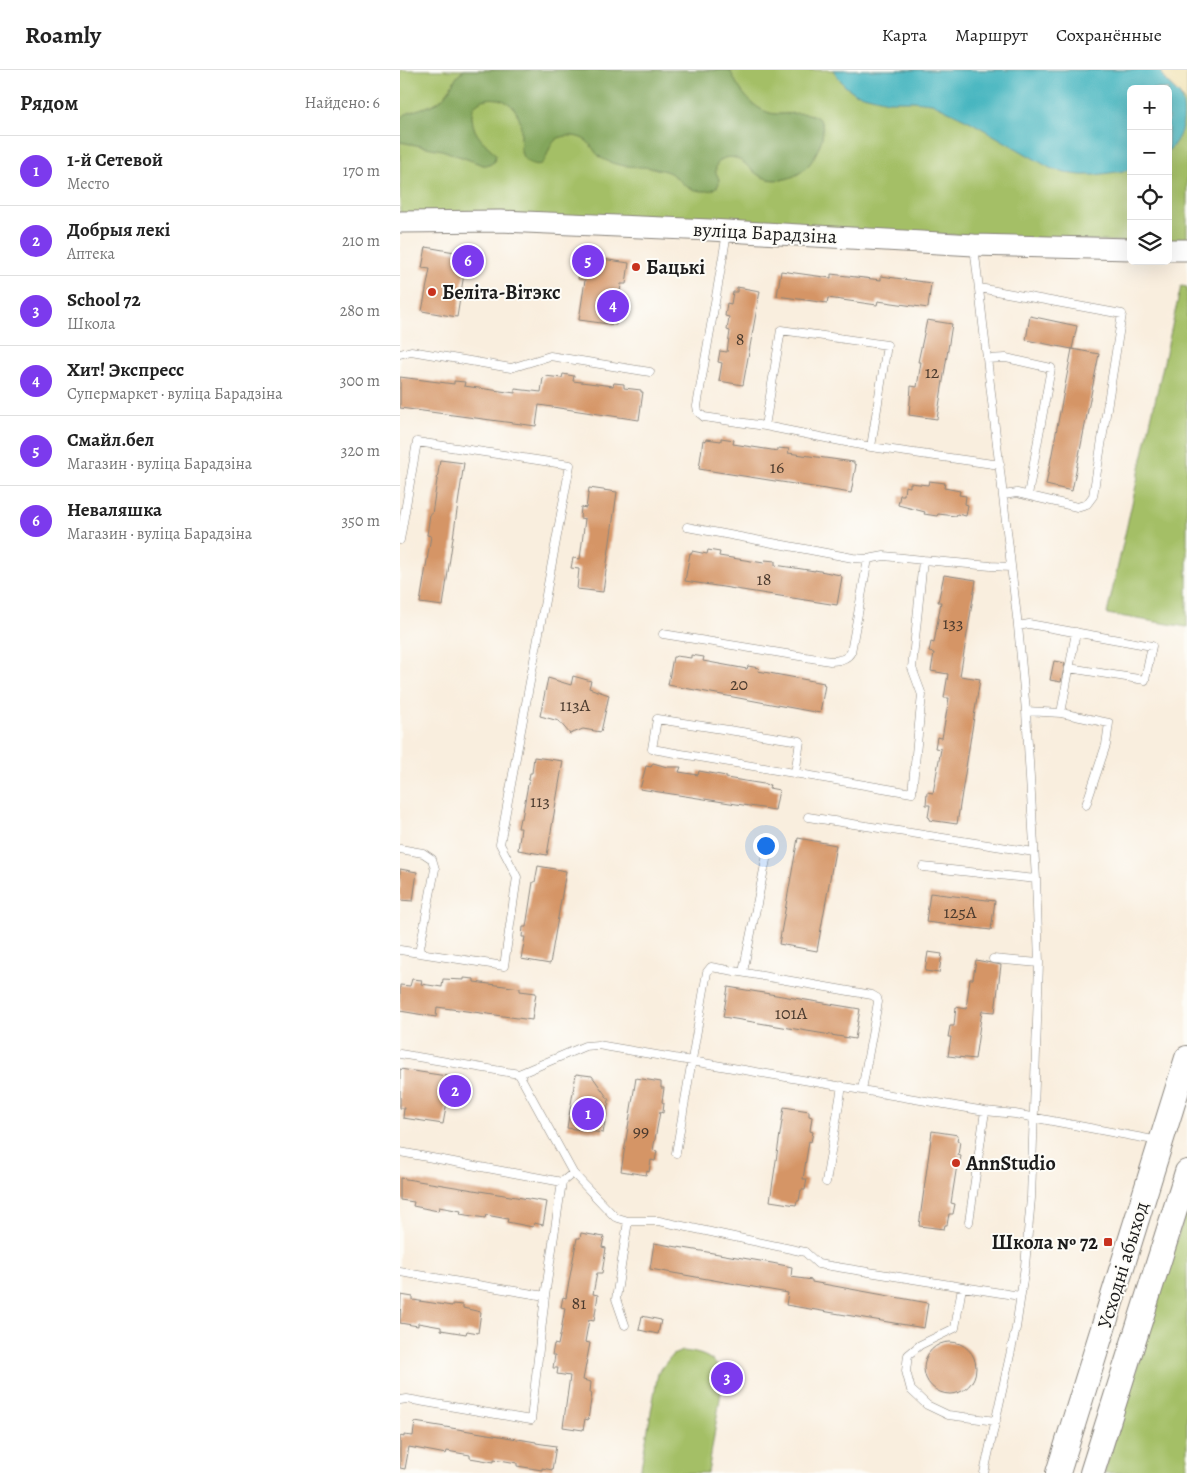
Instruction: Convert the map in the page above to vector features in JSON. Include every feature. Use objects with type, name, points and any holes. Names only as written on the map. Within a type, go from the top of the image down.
[{"type":"main road","name":"Усходні абыход","points":[[1058,1473],[1187,1058]]},
{"type":"main road","name":"Усходні абыход","points":[[1092,1473],[1187,1172]]},
{"type":"street","name":"вуліца Барадзіна","points":[[400,222],[500,221],[974,244],[1127,249]]},
{"type":"street","points":[[1172,250],[1187,250]]},
{"type":"lane","points":[[727,231],[697,406],[698,412],[704,417],[765,426],[871,447],[1000,465]]},
{"type":"lane","points":[[974,244],[1026,711],[1039,963],[1031,1198],[1024,1266],[1016,1328],[984,1473]]},
{"type":"lane","points":[[979,288],[1122,314],[1093,496],[1088,504],[1077,507],[1017,493],[1002,494]]},
{"type":"lane","points":[[765,426],[781,330],[887,345],[871,447]]},
{"type":"lane","points":[[400,354],[411,352],[511,368],[550,356],[650,372]]},
{"type":"lane","points":[[987,359],[1006,358],[1051,368],[1028,495]]},
{"type":"lane","points":[[400,540],[417,442],[570,465],[500,844],[517,877],[504,966],[400,950]]},
{"type":"lane","points":[[687,527],[853,558],[868,559],[884,556],[991,566],[1010,566]]},
{"type":"lane","points":[[663,634],[830,661],[840,660],[849,656],[851,652],[868,559]]},
{"type":"lane","points":[[795,774],[800,741],[657,719],[652,750],[795,774],[912,793],[922,695],[912,668],[923,560]]},
{"type":"lane","points":[[1018,626],[1030,624],[1152,646],[1145,680],[1069,668]]},
{"type":"lane","points":[[1061,713],[1076,632]]},
{"type":"lane","points":[[1026,711],[1061,713],[1109,724],[1106,745],[1086,804]]},
{"type":"lane","points":[[808,816],[1034,852]]},
{"type":"lane","points":[[400,850],[423,853],[432,858],[435,869],[419,953]]},
{"type":"lane","points":[[743,972],[767,855]]},
{"type":"lane","points":[[923,866],[1036,879]]},
{"type":"lane","points":[[994,959],[1039,963]]},
{"type":"lane","points":[[676,1153],[706,972],[709,968],[714,967],[872,995],[877,998],[878,1002],[862,1090]]},
{"type":"lane","points":[[400,1054],[519,1074],[589,1045],[598,1045],[1161,1141]]},
{"type":"lane","points":[[519,1074],[573,1173],[615,1217],[628,1221],[659,1221],[805,1252],[818,1264],[1020,1296]]},
{"type":"lane","points":[[826,1182],[842,1086]]},
{"type":"lane","points":[[969,1222],[985,1111]]},
{"type":"lane","points":[[400,1152],[562,1182]]},
{"type":"lane","points":[[400,1400],[407,1399],[531,1420],[545,1296],[562,1182],[573,1173]]},
{"type":"lane","points":[[625,1325],[616,1299],[628,1221]]},
{"type":"lane","points":[[400,1272],[545,1296]]},
{"type":"lane","points":[[962,1287],[955,1328],[920,1345],[908,1356],[906,1371],[911,1390],[927,1405],[948,1415],[996,1421]]},
{"type":"green space","points":[[400,70],[1187,70],[1187,244],[1172,243],[1172,85],[1127,85],[1127,242],[400,213]]},
{"type":"green space","points":[[464,70],[730,70],[741,90],[756,106],[776,114],[799,113],[813,115],[822,124],[822,137],[818,150],[810,164],[798,174],[783,179],[767,179],[757,174],[739,159],[728,157],[718,162],[716,173],[719,184],[717,187],[703,191],[684,185],[668,172],[612,163],[600,157],[585,140],[573,136],[556,140],[551,145],[543,162],[533,164],[528,162],[524,159],[521,151],[521,126],[516,112],[510,104],[496,99],[482,100],[476,104],[472,118],[478,135],[496,155],[494,162],[489,165],[483,165],[442,150],[400,142],[400,118],[410,112],[438,102],[446,95],[457,77]]},
{"type":"green space","points":[[1181,286],[1187,287],[1187,627],[1107,614]]},
{"type":"green space","points":[[1187,1207],[1187,1473],[1104,1473]]},
{"type":"green space","points":[[683,1351],[697,1353],[709,1358],[718,1366],[723,1380],[708,1473],[640,1473],[658,1373],[672,1355]]},
{"type":"sand","points":[[1161,70],[1187,70],[1187,105],[1172,85],[1165,80]]},
{"type":"water","points":[[833,70],[1161,70],[1170,85],[1127,85],[1127,171],[1095,175],[1065,173],[1050,168],[971,122],[932,103],[888,101],[855,93],[845,86]]},
{"type":"water","points":[[1172,87],[1180,95],[1183,109],[1183,124],[1178,138],[1172,146]]},
{"type":"building","points":[[426,247],[472,255],[469,275],[464,274],[457,317],[422,311],[430,269],[422,268]]},
{"type":"building","points":[[582,256],[629,263],[626,284],[621,284],[616,325],[579,320],[585,280],[578,279]]},
{"type":"building","points":[[781,271],[831,278],[831,274],[881,280],[881,276],[931,283],[928,308],[878,301],[877,305],[828,298],[827,303],[777,296]]},
{"type":"building","points":[[737,287],[760,291],[743,385],[719,381],[722,363],[718,362],[720,351],[727,352],[730,331],[727,330],[729,317],[725,316],[727,303],[731,304],[733,292],[737,292]]},
{"type":"building","points":[[1030,316],[1077,326],[1072,349],[1026,340]]},
{"type":"building","points":[[927,320],[952,324],[937,419],[909,415],[911,386],[917,387],[921,362],[918,362]]},
{"type":"building","points":[[1072,349],[1099,354],[1072,491],[1046,485]]},
{"type":"building","points":[[563,374],[574,376],[573,381],[613,386],[614,383],[624,384],[624,388],[641,390],[643,392],[639,420],[539,405],[536,426],[400,408],[400,377],[454,384],[454,381],[465,382],[464,386],[515,393],[515,389],[541,392],[545,376],[562,378]]},
{"type":"building","points":[[721,438],[734,440],[733,444],[778,451],[778,448],[789,449],[788,453],[854,462],[856,465],[851,493],[699,469],[703,440],[721,441]]},
{"type":"building","points":[[440,460],[464,463],[443,606],[420,603],[431,536],[427,535]]},
{"type":"building","points":[[929,481],[945,483],[944,488],[960,491],[959,495],[966,496],[965,504],[968,505],[966,516],[957,514],[956,516],[938,514],[937,516],[924,514],[925,512],[898,505],[900,495],[904,495],[905,486],[910,487],[910,483],[928,485]]},
{"type":"building","points":[[589,488],[617,492],[603,592],[577,589],[579,569],[571,568],[573,558],[580,559],[585,519],[580,518],[581,507],[586,508]]},
{"type":"building","points":[[708,550],[720,552],[719,556],[764,563],[765,560],[775,561],[775,565],[840,575],[842,577],[837,605],[685,581],[690,553],[692,551],[707,554]]},
{"type":"building","points":[[944,575],[976,580],[960,676],[980,679],[957,824],[929,820],[930,805],[926,805],[927,792],[933,793],[941,749],[935,748],[937,737],[942,738],[949,698],[944,698],[948,674],[931,671],[934,653],[929,652],[931,642],[934,643],[941,602],[938,602]]},
{"type":"building","points":[[691,655],[704,657],[703,661],[747,669],[748,666],[759,668],[758,671],[824,683],[820,713],[668,685],[673,657],[691,658]]},
{"type":"building","points":[[1054,661],[1065,663],[1061,682],[1050,680]]},
{"type":"building","points":[[573,676],[591,681],[589,688],[609,695],[601,732],[583,729],[570,734],[559,721],[540,716],[548,678],[571,685]]},
{"type":"building","points":[[534,757],[563,761],[547,855],[518,850],[521,828],[518,828],[520,818],[522,818]]},
{"type":"building","points":[[653,763],[667,767],[681,767],[679,772],[698,775],[699,771],[726,776],[726,778],[770,785],[769,788],[779,790],[775,810],[640,789],[646,766],[651,767]]},
{"type":"building","points":[[798,838],[836,845],[817,951],[779,944]]},
{"type":"building","points":[[538,866],[566,871],[550,964],[521,959],[525,937],[522,937],[523,927],[526,927],[533,882],[535,882]]},
{"type":"building","points":[[400,869],[417,872],[413,901],[400,900]]},
{"type":"building","points":[[930,893],[995,901],[991,930],[926,922]]},
{"type":"building","points":[[928,952],[942,954],[939,973],[925,971]]},
{"type":"building","points":[[976,960],[1001,965],[995,1012],[982,1011],[975,1059],[948,1056],[951,1037],[948,1037],[950,1026],[954,1026],[956,1007],[966,1009],[970,979],[973,979]]},
{"type":"building","points":[[464,978],[474,979],[474,982],[520,988],[520,991],[536,993],[532,1020],[437,1007],[436,1017],[400,1011],[400,985],[410,986],[412,979],[422,980],[421,984],[442,987],[443,979],[464,980]]},
{"type":"building","points":[[728,987],[860,1009],[855,1039],[723,1017]]},
{"type":"building","points":[[400,1069],[460,1078],[466,1090],[463,1104],[447,1102],[443,1124],[403,1118],[404,1108],[400,1108]]},
{"type":"building","points":[[576,1074],[592,1076],[609,1100],[603,1133],[567,1128]]},
{"type":"building","points":[[636,1078],[661,1082],[661,1088],[664,1088],[663,1113],[660,1112],[653,1150],[657,1151],[655,1161],[651,1160],[649,1172],[647,1171],[646,1175],[621,1171]]},
{"type":"building","points":[[784,1107],[809,1111],[809,1116],[812,1117],[810,1131],[813,1132],[811,1142],[809,1141],[803,1179],[807,1179],[805,1190],[801,1190],[799,1201],[797,1201],[796,1205],[770,1201]]},
{"type":"building","points":[[932,1131],[958,1135],[957,1141],[960,1141],[958,1155],[961,1156],[959,1166],[957,1165],[951,1203],[955,1204],[953,1214],[949,1214],[947,1225],[945,1225],[944,1229],[919,1226]]},
{"type":"building","points":[[400,1178],[547,1202],[543,1225],[534,1223],[533,1227],[507,1222],[508,1219],[486,1215],[485,1218],[460,1214],[461,1211],[439,1207],[438,1211],[413,1206],[414,1202],[400,1200]]},
{"type":"building","points":[[581,1233],[604,1237],[602,1247],[606,1248],[602,1273],[597,1273],[593,1294],[598,1295],[594,1321],[589,1320],[585,1342],[590,1343],[583,1380],[591,1382],[590,1393],[592,1393],[588,1420],[585,1419],[583,1430],[563,1427],[570,1376],[557,1374],[558,1368],[553,1368],[555,1355],[552,1355],[554,1344],[558,1345],[565,1308],[561,1307],[563,1297],[566,1298],[577,1238],[580,1238]]},
{"type":"building","points":[[654,1243],[792,1267],[791,1277],[928,1303],[924,1328],[786,1305],[788,1293],[650,1269]]},
{"type":"building","points":[[401,1295],[413,1297],[413,1300],[452,1306],[452,1304],[463,1305],[463,1308],[481,1312],[478,1333],[467,1331],[466,1334],[441,1330],[441,1327],[418,1323],[418,1326],[400,1323]]},
{"type":"building","points":[[642,1316],[661,1320],[658,1334],[639,1330]]},
{"type":"building","points":[[950,1342],[960,1344],[968,1350],[974,1358],[976,1368],[974,1378],[968,1386],[960,1392],[950,1394],[940,1392],[932,1386],[926,1378],[924,1368],[926,1358],[932,1350],[940,1344]]},
{"type":"building","points":[[415,1422],[556,1446],[552,1470],[517,1466],[517,1463],[494,1459],[494,1462],[470,1458],[470,1455],[447,1451],[446,1454],[409,1447],[405,1469],[400,1468],[400,1436],[413,1436]]},
{"type":"place","name":"Неваляшка","points":[[468,261]]},
{"type":"place","name":"Смайл.бел","points":[[588,261]]},
{"type":"place","name":"Бацькі","points":[[636,267]]},
{"type":"place","name":"Беліта-Вітэкс","points":[[432,292]]},
{"type":"place","name":"Хит! Экспресс","points":[[613,306]]},
{"type":"place","name":"Добрыя лекі","points":[[455,1091]]},
{"type":"place","name":"1-й Сетевой","points":[[588,1114]]},
{"type":"place","name":"AnnStudio","points":[[956,1163]]},
{"type":"place","name":"Школа № 72","points":[[1108,1242]]},
{"type":"place","name":"School 72","points":[[727,1378]]}]
